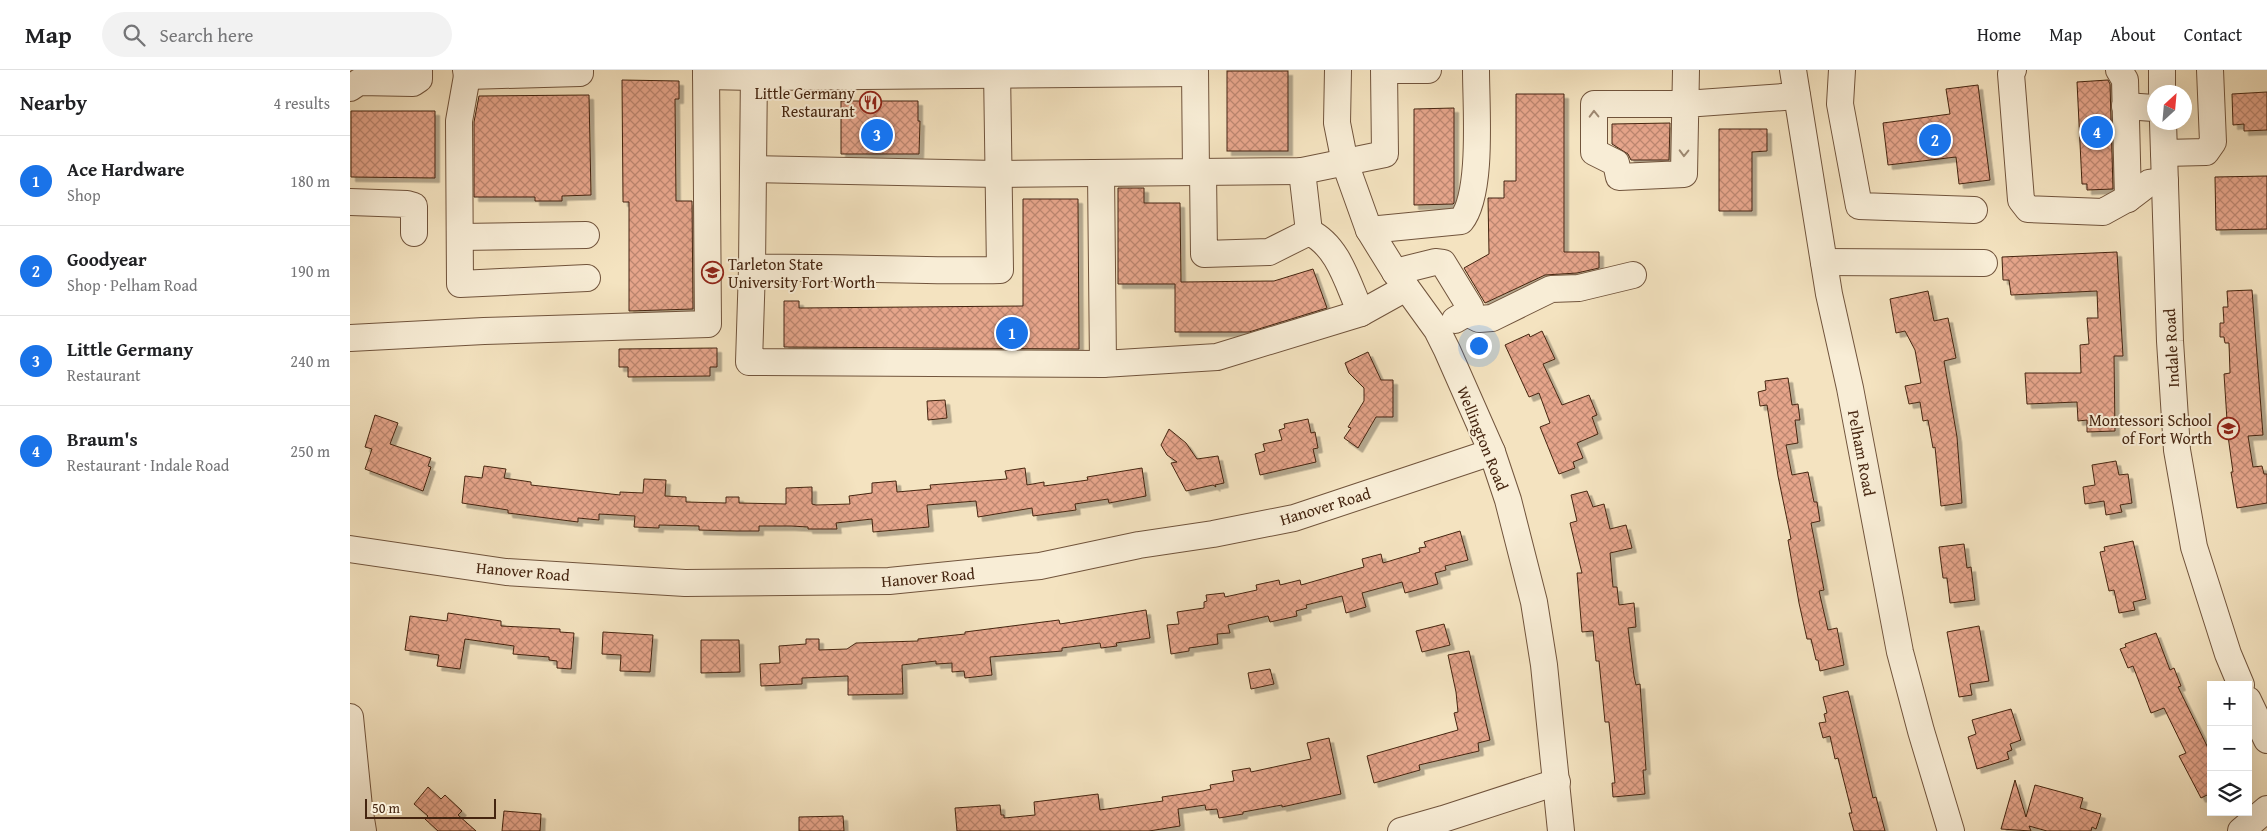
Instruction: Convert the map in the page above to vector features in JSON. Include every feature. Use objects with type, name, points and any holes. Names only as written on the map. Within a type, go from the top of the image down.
[{"type":"street","points":[[350,88],[359,82],[413,83],[419,79],[419,70]]},
{"type":"street","points":[[580,70],[580,73],[466,73],[459,121],[460,284],[587,278]]},
{"type":"street","name":"Wellington Road","points":[[1338,70],[1337,123],[1345,163],[1369,230],[1401,280],[1437,330],[1492,452],[1521,547],[1534,602],[1544,665],[1561,831]]},
{"type":"street","points":[[754,169],[997,174],[1302,172],[1385,154],[1384,70]]},
{"type":"street","points":[[1388,70],[1428,70]]},
{"type":"street","points":[[1369,230],[1462,221],[1468,212],[1476,185],[1476,70]]},
{"type":"street","points":[[1686,70],[1685,104],[1798,101],[1840,104]]},
{"type":"street","name":"Pelham Road","points":[[1793,70],[1824,262],[1900,652],[1951,831]]},
{"type":"street","points":[[1842,70],[1840,104],[1859,206]]},
{"type":"street","points":[[2013,70],[2010,74],[2021,200],[2028,209],[2102,212],[2128,199],[2149,183],[2165,182]]},
{"type":"street","points":[[2119,70],[2125,80],[2128,199]]},
{"type":"street","points":[[2162,70],[2162,85]]},
{"type":"street","points":[[2164,153],[2206,152],[2213,142],[2210,70]]},
{"type":"street","points":[[752,268],[807,266],[942,271],[1000,270],[997,174],[997,72]]},
{"type":"street","points":[[350,338],[484,331],[708,324],[706,73],[1195,72],[1204,254],[1269,252],[1309,232]]},
{"type":"street","points":[[754,74],[754,169],[749,362],[1103,364],[1217,358],[1361,313],[1401,280],[1435,262],[1444,263],[1470,307],[1467,313],[1437,330]]},
{"type":"street","points":[[2125,106],[2147,108]]},
{"type":"street","name":"Indale Road","points":[[2163,130],[2170,341],[2177,450],[2194,546],[2228,654],[2239,681]]},
{"type":"street","points":[[1302,172],[1309,232]]},
{"type":"street","points":[[1101,173],[1103,364]]},
{"type":"street","points":[[350,202],[407,204],[414,206],[414,233]]},
{"type":"street","points":[[1815,208],[1859,206],[1974,210]]},
{"type":"street","points":[[1309,232],[1322,238],[1334,251],[1361,313]]},
{"type":"street","points":[[460,237],[586,235]]},
{"type":"street","points":[[1824,262],[1984,263]]},
{"type":"street","points":[[1467,313],[1479,318],[1492,318],[1551,289],[1580,288],[1634,275]]},
{"type":"street","name":"Hanover Road","points":[[350,549],[506,572],[685,583],[777,584],[889,581],[1040,566],[1139,545],[1212,534],[1294,518],[1492,452]]},
{"type":"street","points":[[2252,708],[2267,740]]},
{"type":"street","points":[[350,717],[363,831]]},
{"type":"street","points":[[1401,831],[1444,820],[1556,782]]},
{"type":"street","points":[[2241,831],[2267,809]]},
{"type":"building","points":[[1227,71],[1288,71],[1288,151],[1227,151]]},
{"type":"building","points":[[622,80],[679,81],[679,99],[675,99],[676,201],[692,201],[693,309],[629,311],[629,202],[623,202]]},
{"type":"building","points":[[2108,80],[2110,84],[2113,189],[2087,190],[2087,184],[2082,184],[2077,82]]},
{"type":"building","points":[[1978,85],[1990,180],[1959,184],[1956,157],[1888,165],[1883,123],[1950,114],[1946,89]]},
{"type":"building","points":[[2267,92],[2267,130],[2244,131],[2244,124],[2233,125],[2232,94]]},
{"type":"building","points":[[1516,94],[1564,94],[1564,252],[1599,252],[1599,268],[1577,273],[1545,275],[1485,303],[1464,268],[1489,254],[1488,198],[1504,198],[1504,181],[1516,181]]},
{"type":"building","points":[[589,95],[591,195],[562,196],[562,201],[535,201],[535,197],[474,197],[474,122],[479,96]]},
{"type":"building","points":[[841,101],[918,101],[918,121],[920,121],[919,154],[841,154]]},
{"type":"building","points":[[1454,108],[1454,203],[1414,205],[1414,109]]},
{"type":"building","points":[[351,111],[435,111],[435,178],[351,177]]},
{"type":"building","points":[[1670,123],[1669,160],[1631,160],[1628,154],[1612,144],[1612,124]]},
{"type":"building","points":[[1719,129],[1767,129],[1767,151],[1752,152],[1752,211],[1719,211]]},
{"type":"building","points":[[2267,176],[2267,229],[2216,230],[2215,177]]},
{"type":"building","points":[[1118,188],[1144,188],[1144,203],[1180,203],[1181,282],[1274,281],[1313,269],[1327,308],[1249,332],[1175,332],[1175,284],[1118,284]]},
{"type":"building","points":[[1023,199],[1078,199],[1079,349],[784,347],[784,301],[799,301],[799,308],[1023,306]]},
{"type":"building","points":[[2117,252],[2123,356],[2114,356],[2115,431],[2087,432],[2087,420],[2078,421],[2077,402],[2027,404],[2025,373],[2081,373],[2080,345],[2089,344],[2087,318],[2098,318],[2097,291],[2011,295],[2009,280],[2003,280],[2002,257]]},
{"type":"building","points":[[2252,290],[2263,435],[2248,436],[2253,467],[2262,466],[2264,474],[2267,474],[2267,503],[2237,508],[2231,472],[2233,472],[2228,436],[2224,374],[2230,373],[2229,343],[2225,343],[2224,337],[2220,337],[2220,323],[2224,323],[2223,307],[2228,307],[2227,291]]},
{"type":"building","points":[[1928,291],[1934,321],[1948,318],[1956,358],[1944,361],[1957,437],[1962,503],[1941,506],[1935,447],[1933,448],[1928,420],[1923,421],[1920,402],[1909,404],[1905,386],[1921,383],[1915,350],[1905,331],[1896,333],[1890,299]]},
{"type":"building","points":[[1542,331],[1555,359],[1543,364],[1562,405],[1589,395],[1597,415],[1592,417],[1598,434],[1577,443],[1583,458],[1573,462],[1575,468],[1559,474],[1540,427],[1550,423],[1539,393],[1529,397],[1505,345],[1529,334],[1530,337]]},
{"type":"building","points":[[717,348],[717,367],[710,367],[710,376],[628,377],[628,367],[619,367],[619,349]]},
{"type":"building","points":[[1368,352],[1381,380],[1393,380],[1393,417],[1376,417],[1358,448],[1344,438],[1351,428],[1348,427],[1364,401],[1364,388],[1349,373],[1345,363]]},
{"type":"building","points":[[1788,378],[1792,405],[1798,404],[1800,420],[1795,420],[1798,443],[1786,445],[1792,475],[1808,472],[1814,502],[1817,502],[1820,521],[1811,523],[1824,590],[1819,591],[1828,630],[1837,628],[1844,665],[1820,671],[1811,639],[1807,639],[1799,603],[1788,540],[1791,539],[1778,476],[1767,405],[1760,406],[1758,392],[1766,390],[1765,381]]},
{"type":"building","points":[[945,400],[947,418],[928,420],[927,401]]},
{"type":"building","points":[[375,415],[398,423],[390,444],[431,458],[428,466],[431,467],[423,491],[365,469],[372,449],[365,447]]},
{"type":"building","points":[[1308,419],[1311,433],[1315,432],[1318,448],[1313,449],[1316,462],[1260,475],[1255,454],[1265,451],[1263,444],[1282,440],[1279,430],[1285,428],[1284,424]]},
{"type":"building","points":[[1169,429],[1186,443],[1197,459],[1218,456],[1224,483],[1215,485],[1216,487],[1213,485],[1186,491],[1171,463],[1177,462],[1167,455],[1161,445]]},
{"type":"building","points":[[2116,461],[2119,475],[2128,474],[2132,503],[2120,505],[2122,512],[2106,515],[2104,501],[2085,504],[2083,487],[2095,485],[2092,465]]},
{"type":"building","points":[[484,466],[506,469],[504,478],[531,482],[531,485],[620,495],[620,492],[643,493],[644,479],[666,480],[665,496],[686,497],[686,502],[726,503],[726,497],[739,497],[739,503],[786,504],[786,488],[812,487],[812,504],[816,505],[850,504],[849,496],[872,493],[872,483],[896,481],[897,492],[931,489],[930,485],[1007,479],[1005,471],[1025,468],[1027,485],[1044,482],[1044,486],[1088,480],[1087,477],[1142,468],[1146,496],[1109,503],[1108,499],[1075,504],[1076,510],[1033,516],[1032,508],[978,517],[976,501],[927,505],[929,527],[873,532],[872,519],[836,523],[837,529],[759,526],[759,531],[699,530],[699,526],[659,525],[659,528],[634,527],[635,516],[599,514],[599,520],[578,518],[578,522],[508,513],[508,510],[462,503],[465,476],[482,478]]},
{"type":"building","points":[[1587,491],[1593,507],[1604,504],[1610,529],[1626,525],[1632,548],[1610,553],[1613,587],[1617,587],[1619,605],[1634,603],[1636,627],[1628,628],[1634,676],[1636,685],[1640,684],[1646,770],[1643,770],[1645,794],[1613,797],[1612,783],[1615,783],[1609,722],[1605,722],[1599,661],[1596,661],[1593,631],[1582,632],[1577,573],[1582,573],[1570,523],[1577,521],[1571,495]]},
{"type":"building","points":[[1460,531],[1468,560],[1445,566],[1446,570],[1435,573],[1438,584],[1405,593],[1402,582],[1362,593],[1366,607],[1346,613],[1342,596],[1306,605],[1307,608],[1296,611],[1297,616],[1270,622],[1268,616],[1228,625],[1230,633],[1217,634],[1218,644],[1189,648],[1189,651],[1171,654],[1167,625],[1179,624],[1177,612],[1204,608],[1204,602],[1207,601],[1206,595],[1224,593],[1225,597],[1257,590],[1256,585],[1279,580],[1280,585],[1300,580],[1301,585],[1364,567],[1362,559],[1381,554],[1383,563],[1420,552],[1419,548],[1426,547],[1424,542]]},
{"type":"building","points":[[2133,541],[2146,599],[2133,602],[2135,610],[2119,613],[2114,590],[2109,591],[2100,552],[2105,551],[2104,547]]},
{"type":"building","points":[[1964,544],[1967,568],[1971,567],[1975,600],[1950,603],[1947,578],[1943,578],[1939,547]]},
{"type":"building","points":[[1146,610],[1150,638],[1116,643],[1117,646],[1101,648],[1100,643],[1062,648],[1062,651],[990,657],[992,675],[965,678],[964,671],[952,672],[952,663],[936,664],[936,661],[902,665],[903,694],[848,695],[848,676],[802,678],[802,684],[761,686],[760,664],[780,663],[779,646],[806,644],[806,639],[819,639],[819,650],[847,649],[856,643],[918,641],[918,639],[965,634],[965,632],[1059,620],[1060,624]]},
{"type":"building","points":[[448,613],[501,621],[501,626],[560,629],[560,632],[574,633],[571,669],[557,668],[557,661],[549,660],[549,657],[513,654],[514,646],[465,639],[460,669],[437,666],[439,655],[405,650],[410,616],[447,621]]},
{"type":"building","points":[[1444,624],[1450,645],[1422,652],[1416,631]]},
{"type":"building","points":[[1979,626],[1989,681],[1970,684],[1972,695],[1959,697],[1947,632]]},
{"type":"building","points":[[603,632],[653,635],[650,672],[620,671],[621,655],[602,654]]},
{"type":"building","points":[[2156,633],[2170,670],[2174,668],[2181,686],[2178,687],[2207,746],[2207,795],[2201,798],[2179,756],[2186,753],[2164,708],[2151,713],[2133,666],[2128,668],[2120,649],[2126,647],[2125,644]]},
{"type":"building","points":[[701,640],[739,640],[740,672],[701,673]]},
{"type":"building","points":[[1469,651],[1490,740],[1478,743],[1479,751],[1419,765],[1420,770],[1374,783],[1367,756],[1458,730],[1454,713],[1458,712],[1456,692],[1448,655]]},
{"type":"building","points":[[1270,669],[1274,684],[1251,689],[1248,673]]},
{"type":"building","points":[[1848,691],[1873,798],[1876,797],[1885,831],[1854,831],[1849,813],[1852,813],[1838,758],[1835,759],[1830,736],[1823,738],[1819,723],[1826,722],[1824,714],[1827,713],[1823,697]]},
{"type":"building","points":[[2011,709],[2021,740],[2010,744],[2012,750],[2007,752],[2009,759],[1977,769],[1968,737],[1976,734],[1972,720]]},
{"type":"building","points":[[1329,738],[1341,794],[1219,818],[1217,809],[1206,810],[1205,805],[1178,809],[1180,826],[1149,831],[957,831],[955,808],[1000,805],[1001,815],[1004,815],[1004,818],[1035,815],[1034,802],[1098,794],[1100,810],[1163,801],[1162,797],[1203,791],[1211,789],[1210,785],[1234,781],[1232,771],[1250,768],[1251,772],[1311,759],[1307,743]]},
{"type":"building","points":[[2015,780],[2026,817],[2035,785],[2083,798],[2080,808],[2101,814],[2096,829],[2092,827],[2091,831],[2047,831],[2029,826],[2031,831],[2001,829]]},
{"type":"building","points":[[428,787],[441,799],[445,795],[462,811],[458,815],[476,831],[438,831],[425,819],[428,816],[414,804]]},
{"type":"building","points":[[504,811],[541,814],[540,831],[502,831]]},
{"type":"building","points":[[843,816],[844,831],[799,831],[799,817]]},
{"type":"place","name":"Little Germany Restaurant","points":[[871,102]]},
{"type":"place","name":"Braum's","points":[[2097,132]]},
{"type":"place","name":"Little Germany","points":[[877,135]]},
{"type":"place","name":"Goodyear","points":[[1935,140]]},
{"type":"place","name":"Tarleton State University Fort Worth","points":[[712,273]]},
{"type":"place","name":"Ace Hardware","points":[[1012,333]]},
{"type":"place","name":"Montessori School of Fort Worth","points":[[2228,429]]}]
